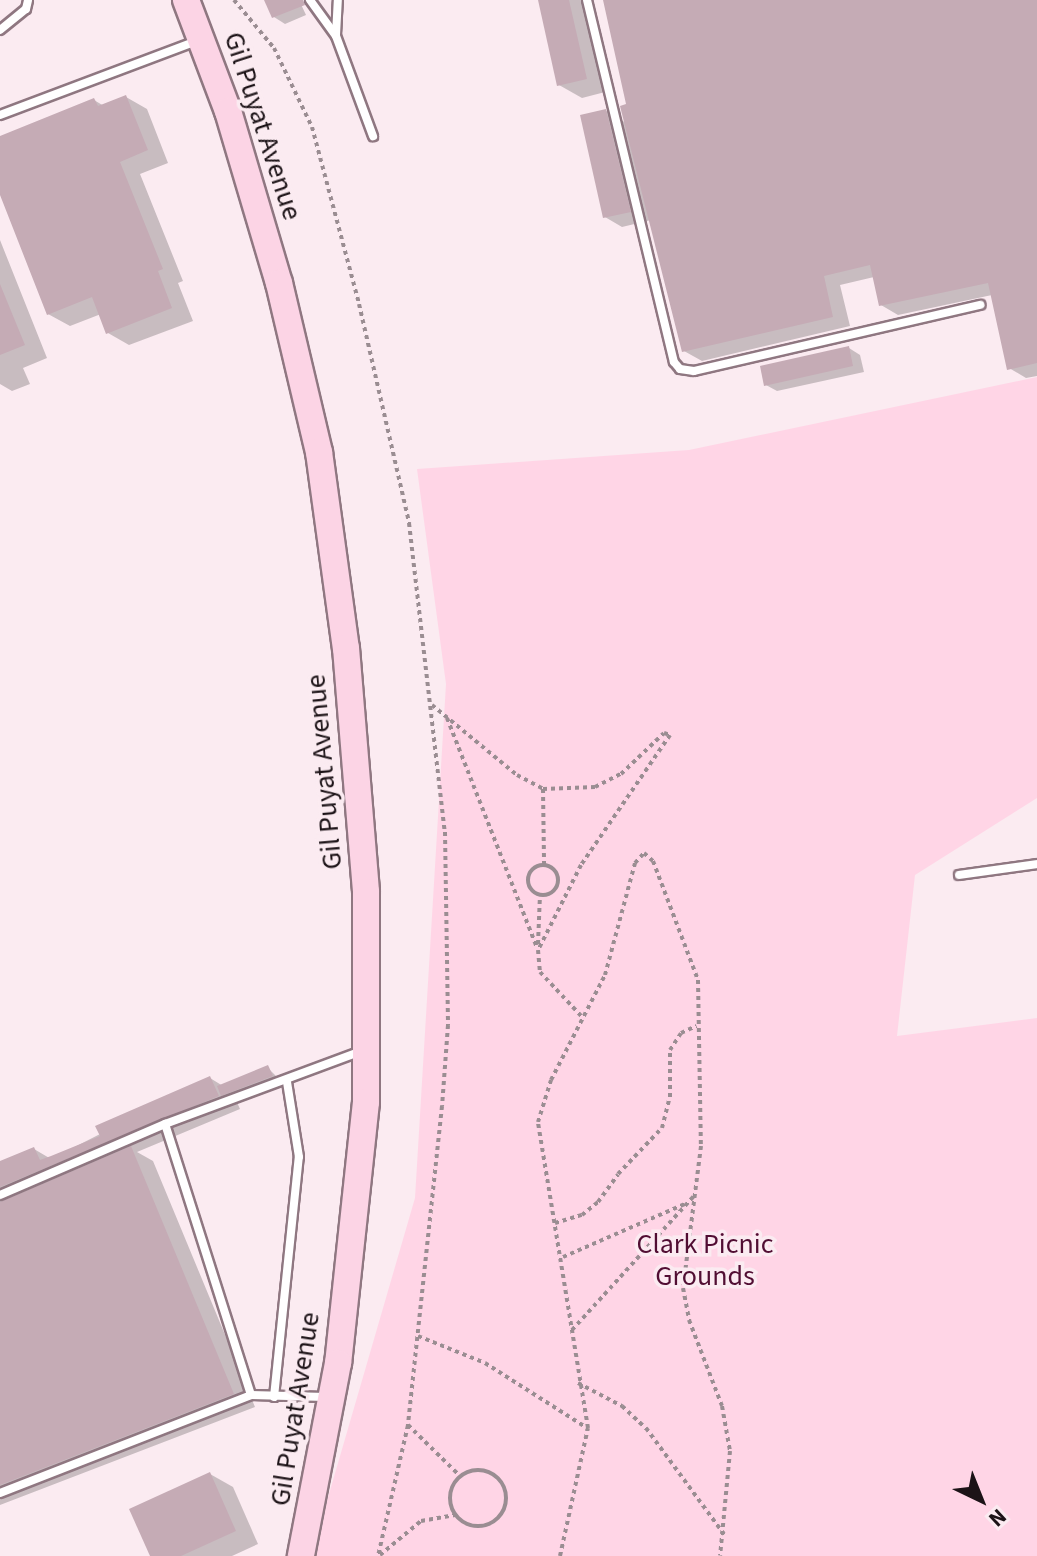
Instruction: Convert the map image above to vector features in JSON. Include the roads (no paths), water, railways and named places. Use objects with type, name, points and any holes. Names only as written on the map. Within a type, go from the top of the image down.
[{"type":"main road","name":"Gil Puyat Avenue","points":[[186,0],[202,40],[279,283],[319,452],[347,663],[366,892],[369,1047],[333,1396],[301,1556]]},
{"type":"lane","points":[[0,30],[26,9],[28,0]]},
{"type":"lane","points":[[310,0],[336,36],[373,136]]},
{"type":"lane","points":[[336,36],[338,0]]},
{"type":"lane","points":[[587,0],[677,366],[694,371],[981,305]]},
{"type":"lane","points":[[0,115],[202,40]]},
{"type":"lane","points":[[959,875],[1037,864]]},
{"type":"lane","points":[[0,1195],[165,1124],[287,1082],[369,1047]]},
{"type":"lane","points":[[274,1397],[299,1148],[287,1082]]},
{"type":"lane","points":[[165,1124],[251,1395]]},
{"type":"lane","points":[[0,1493],[251,1395],[333,1396]]},
{"type":"park label","name":"Clark Picnic Grounds","points":[[705,1260]]}]
